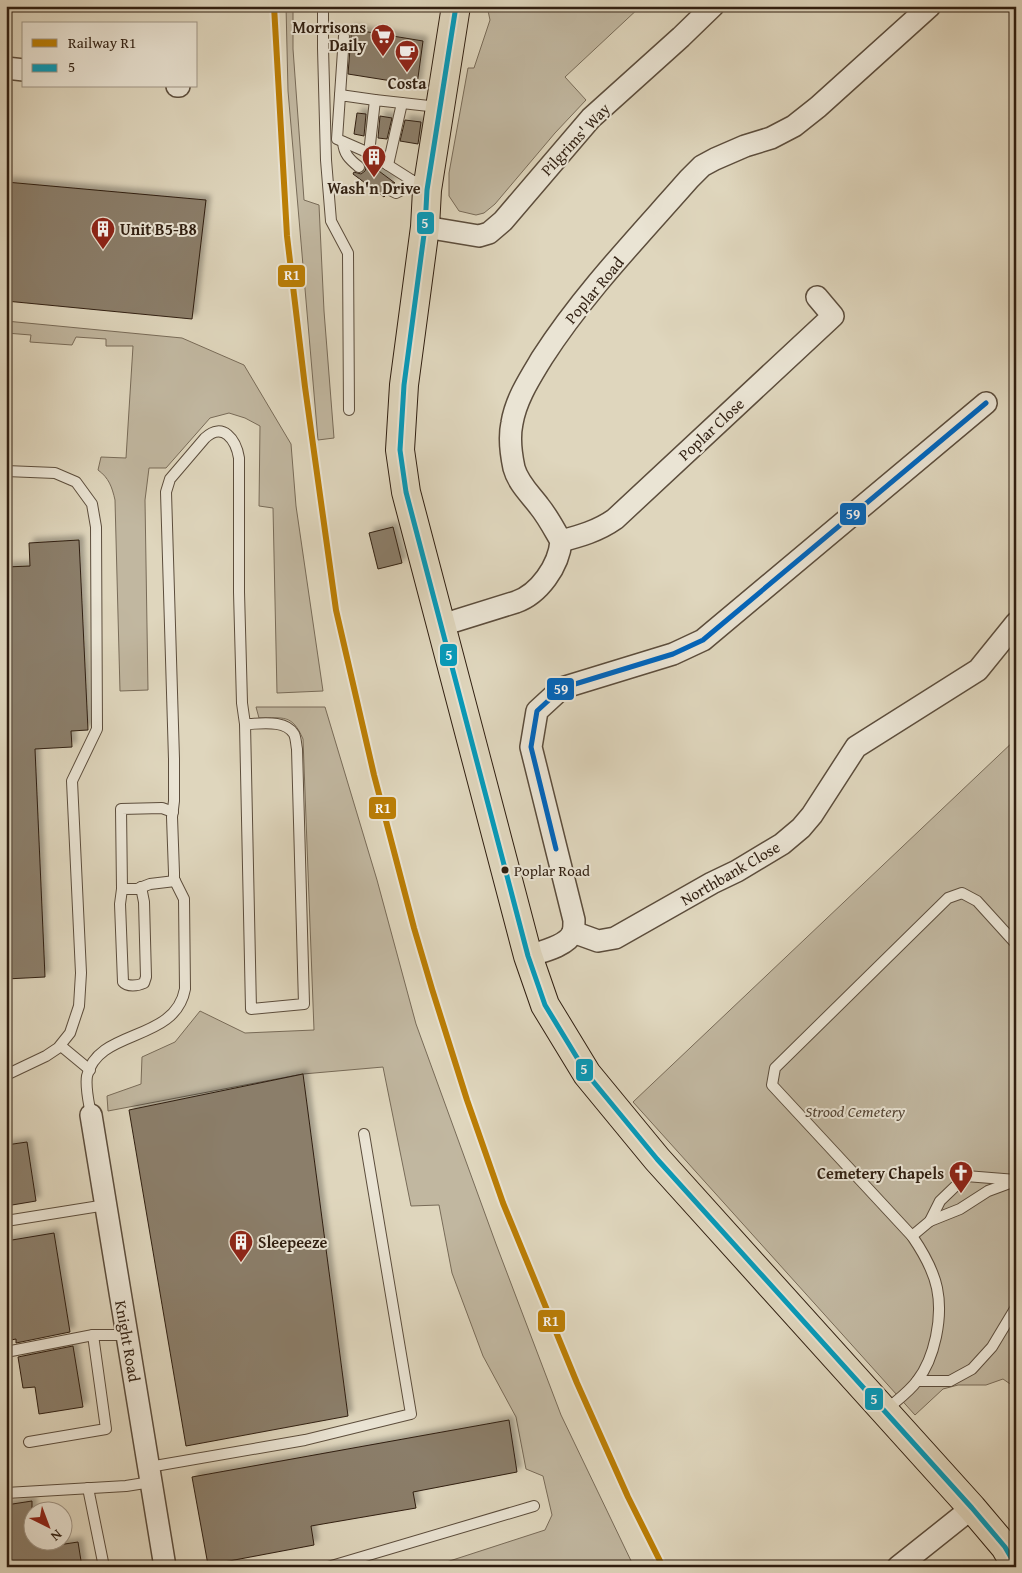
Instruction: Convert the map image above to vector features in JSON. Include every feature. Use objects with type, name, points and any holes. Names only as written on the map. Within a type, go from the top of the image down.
[{"type":"main road","points":[[456,6],[439,107],[419,185],[426,227],[404,385],[400,450],[406,492],[528,956],[545,1005],[587,1074],[656,1159],[972,1508],[1005,1547],[1016,1566]]},
{"type":"street","name":"Pilgrims' Way","points":[[426,227],[479,236],[492,231],[503,221],[591,118],[713,6]]},
{"type":"street","name":"Poplar Road","points":[[561,541],[551,523],[524,487],[515,470],[511,447],[512,423],[520,397],[559,332],[607,273],[689,178],[702,166],[745,146],[771,138],[794,126],[818,107],[930,6]]},
{"type":"street","points":[[6,68],[22,70]]},
{"type":"street","name":"Poplar Close","points":[[561,541],[592,532],[615,519],[833,316],[816,297]]},
{"type":"street","points":[[528,956],[556,947],[568,939],[573,932],[574,920],[531,747],[537,710],[562,688],[673,654],[702,640],[986,403]]},
{"type":"street","points":[[442,625],[521,600],[532,594],[552,569],[561,541]]},
{"type":"street","name":"Northbank Close","points":[[573,932],[598,941],[615,938],[782,844],[801,828],[812,815],[856,747],[978,670],[1016,623]]},
{"type":"street","name":"Knight Road","points":[[91,1115],[164,1567]]},
{"type":"street","points":[[898,1567],[972,1508]]},
{"type":"lane","points":[[323,6],[326,150],[331,221],[348,253],[349,410]]},
{"type":"lane","points":[[344,36],[337,139],[369,153],[419,185]]},
{"type":"lane","points":[[340,95],[439,107]]},
{"type":"lane","points":[[369,153],[375,100]]},
{"type":"lane","points":[[388,165],[402,103]]},
{"type":"lane","points":[[343,142],[348,158],[359,166]]},
{"type":"lane","points":[[390,190],[396,193],[419,185]]},
{"type":"lane","points":[[91,1115],[87,1085],[90,1070],[96,1060],[105,1051],[170,1018],[184,994],[184,899],[175,881],[174,873],[174,758],[166,489],[173,475],[212,432],[222,432],[232,438],[237,447],[239,458],[239,592],[242,703],[245,724],[251,1009],[304,1004],[295,735],[288,726],[273,723],[245,724]]},
{"type":"lane","points":[[6,471],[55,473],[76,482],[92,504],[96,527],[97,729],[72,781],[80,994],[78,1009],[73,1025],[60,1046],[46,1056],[6,1075]]},
{"type":"lane","points":[[141,887],[144,902],[146,977],[144,983],[128,985],[122,982],[120,904],[122,889],[121,808],[162,808],[173,812]]},
{"type":"lane","points":[[122,889],[175,881]]},
{"type":"lane","points":[[885,1411],[917,1381],[932,1354],[939,1322],[937,1288],[924,1254],[912,1236],[772,1084],[775,1068],[948,898],[962,893],[977,900],[1016,944]]},
{"type":"lane","points":[[60,1046],[90,1070]]},
{"type":"lane","points":[[6,1493],[126,1486],[150,1474],[306,1440],[411,1414],[364,1134]]},
{"type":"lane","points":[[912,1236],[930,1220],[940,1201],[966,1176],[1016,1180]]},
{"type":"lane","points":[[930,1220],[960,1209],[988,1191],[1016,1180]]},
{"type":"lane","points":[[6,1221],[106,1205]]},
{"type":"lane","points":[[917,1381],[950,1381],[972,1368],[992,1347],[1016,1307]]},
{"type":"lane","points":[[6,1352],[93,1335],[127,1335]]},
{"type":"lane","points":[[29,1442],[106,1429],[93,1335]]},
{"type":"lane","points":[[88,1488],[104,1567]]},
{"type":"lane","points":[[328,1567],[534,1506]]},
{"type":"green space","points":[[286,6],[293,6],[293,49],[304,200],[319,205],[324,311],[334,438],[318,440],[288,91]]},
{"type":"green space","points":[[487,6],[641,6],[565,77],[586,100],[555,133],[495,204],[484,213],[476,215],[459,211],[449,196],[449,173],[468,68],[474,68],[490,20]]},
{"type":"green space","points":[[6,321],[182,338],[244,365],[291,444],[296,506],[323,691],[277,693],[273,508],[259,506],[260,426],[245,418],[229,413],[210,418],[166,468],[149,468],[145,500],[148,690],[120,691],[115,500],[110,483],[98,470],[101,457],[126,458],[133,346],[106,346],[106,339],[76,337],[72,345],[30,342],[31,335],[6,333]]},
{"type":"green space","points":[[256,707],[325,707],[377,880],[416,1024],[561,1415],[634,1567],[550,1565],[541,1567],[431,1567],[545,1530],[552,1515],[543,1476],[526,1469],[516,1417],[483,1356],[452,1273],[439,1205],[411,1206],[383,1067],[303,1074],[108,1111],[107,1096],[141,1084],[142,1057],[175,1042],[200,1011],[245,1033],[314,1030],[303,739],[291,721],[281,718],[259,718]]},
{"type":"green space","name":"Strood Cemetery","points":[[1016,739],[1016,1388],[1003,1379],[986,1385],[958,1385],[943,1389],[915,1415],[633,1102]]},
{"type":"building","name":"Morrisons Daily","points":[[350,29],[423,41],[417,85],[348,74]]},
{"type":"building","points":[[357,113],[366,114],[364,136],[354,134]]},
{"type":"building","points":[[380,116],[392,118],[387,139],[378,138]]},
{"type":"building","points":[[405,120],[421,122],[418,144],[400,141]]},
{"type":"building","name":"Wash'n Drive","points":[[364,160],[395,183],[389,183],[384,187],[383,191],[386,195],[384,197],[353,174],[354,172],[361,174],[365,171]]},
{"type":"building","name":"Unit B5-B8","points":[[6,182],[206,200],[192,319],[6,301]]},
{"type":"building","points":[[393,527],[402,563],[378,569],[369,533]]},
{"type":"building","points":[[79,540],[88,730],[71,731],[72,747],[35,749],[45,977],[6,979],[6,567],[30,566],[29,543]]},
{"type":"building","name":"Sleepeeze","points":[[303,1074],[348,1416],[186,1446],[129,1110]]},
{"type":"building","points":[[27,1142],[36,1201],[6,1206],[6,1145]]},
{"type":"building","points":[[54,1233],[70,1332],[16,1343],[16,1339],[6,1341],[6,1241]]},
{"type":"building","points":[[73,1346],[83,1407],[39,1414],[35,1387],[23,1388],[18,1357]]},
{"type":"building","points":[[509,1420],[517,1472],[413,1492],[416,1508],[311,1526],[314,1545],[208,1565],[192,1477]]},
{"type":"building","points":[[22,1503],[22,1550],[72,1550],[72,1543],[78,1542],[82,1567],[6,1567],[6,1505]]},
{"type":"rail line","name":"R1","points":[[274,6],[287,236],[305,387],[336,610],[374,775],[432,989],[467,1100],[503,1203],[577,1383],[628,1497],[663,1567]]},
{"type":"transit line","name":"5","points":[[456,6],[427,190],[425,227],[404,385],[400,450],[406,492],[528,956],[545,1005],[587,1074],[657,1159],[972,1508],[1005,1547],[1016,1566]]},
{"type":"transit line","name":"59","points":[[556,849],[531,747],[537,711],[562,688],[673,654],[703,640],[986,403]]},
{"type":"place","name":"Morrisons Daily","points":[[383,57]]},
{"type":"place","name":"Costa","points":[[407,73]]},
{"type":"place","name":"Wash'n Drive","points":[[374,178]]},
{"type":"place","name":"Unit B5-B8","points":[[103,250]]},
{"type":"place","name":"Poplar Road","points":[[505,870]]},
{"type":"place","name":"Cemetery Chapels","points":[[961,1194]]},
{"type":"place","name":"Sleepeeze","points":[[241,1263]]}]
